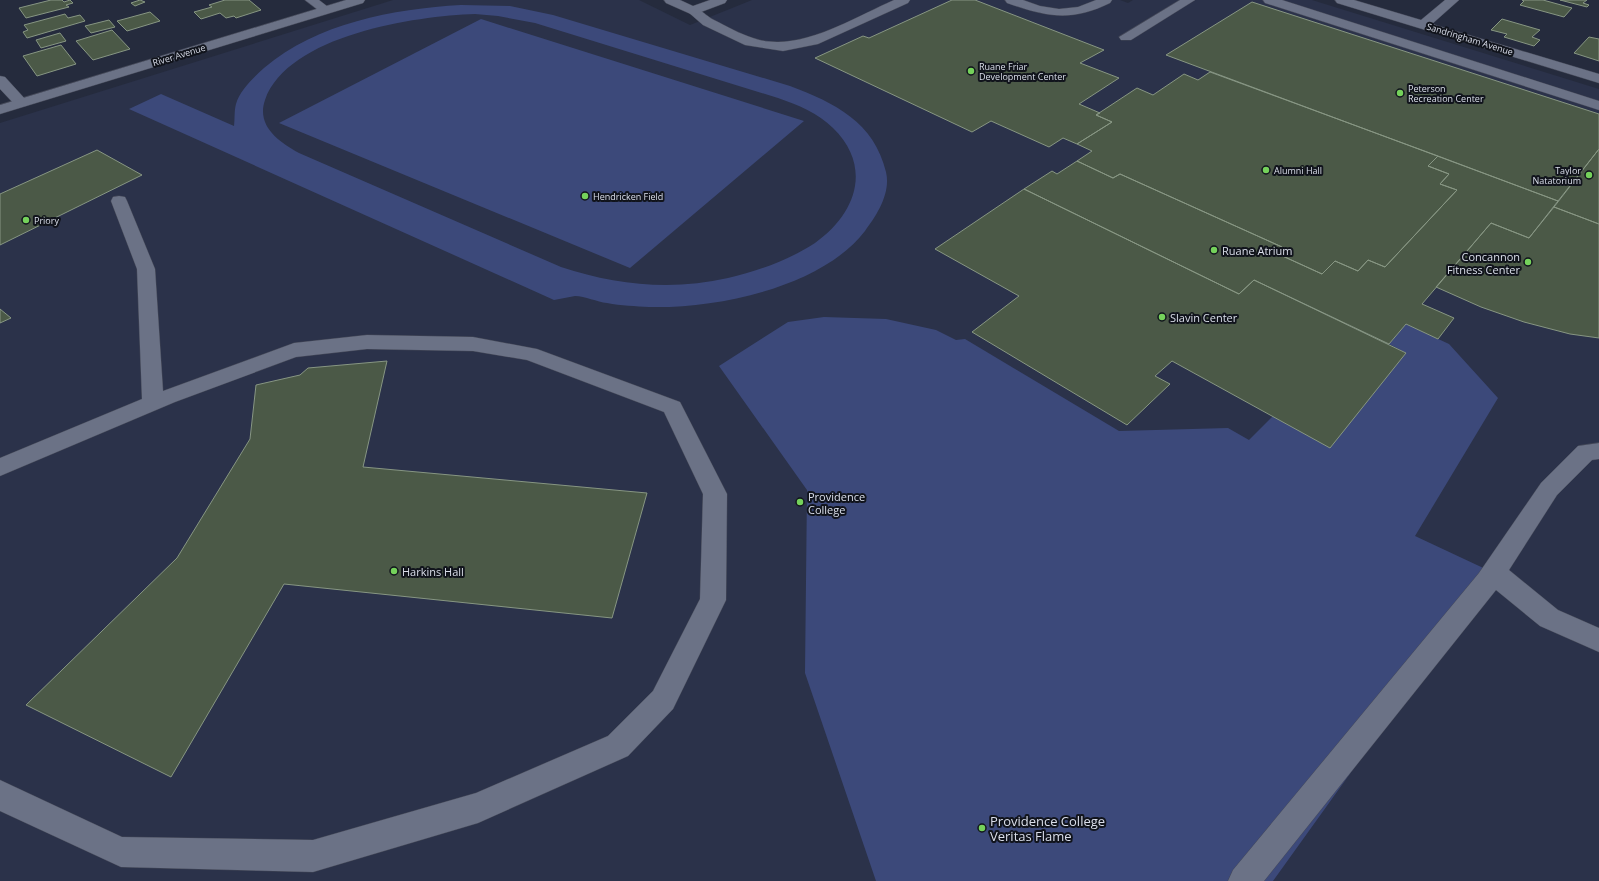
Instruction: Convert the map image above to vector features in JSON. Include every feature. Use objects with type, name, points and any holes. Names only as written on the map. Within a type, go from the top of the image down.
[{"type":"street","points":[[311,0],[326,10]]},
{"type":"street","name":"River Avenue","points":[[0,110],[358,0]]},
{"type":"street","points":[[670,0],[693,11],[708,22],[750,42],[770,46],[783,46],[813,41],[904,0]]},
{"type":"street","points":[[693,11],[721,0]]},
{"type":"street","points":[[1011,0],[1041,10],[1064,14],[1085,10],[1106,0]]},
{"type":"street","points":[[1126,38],[1189,0]]},
{"type":"street","points":[[1269,0],[1599,106]]},
{"type":"street","name":"Sandringham Avenue","points":[[1341,0],[1599,79]]},
{"type":"street","points":[[1423,25],[1453,0]]},
{"type":"street","points":[[0,80],[21,103]]},
{"type":"street","points":[[119,201],[146,269],[153,403]]},
{"type":"street","points":[[0,467],[153,403],[294,350],[367,342],[474,344],[530,354],[672,407],[715,494],[713,600],[662,700],[618,746],[478,808],[313,856],[121,852],[0,795]]},
{"type":"street","points":[[1244,881],[1494,573],[1549,489],[1568,467],[1586,452],[1599,451]]},
{"type":"street","points":[[1494,573],[1549,618],[1599,640]]},
{"type":"shaded area","name":"Providence College","points":[[393,0],[639,0],[690,25],[752,0],[1120,0],[1128,3],[1133,0],[1312,0],[1599,89],[1599,881],[0,881],[0,123]]},
{"type":"shaded area","points":[[461,5],[510,6],[553,15],[790,86],[807,93],[837,107],[862,127],[872,140],[880,155],[886,172],[887,188],[882,203],[865,231],[846,250],[823,267],[796,280],[766,291],[736,299],[676,307],[623,305],[575,296],[554,300],[129,109],[161,94],[234,126],[236,104],[244,89],[264,68],[285,53],[332,29],[357,21],[409,10]],"holes":[[[475,14],[498,16],[535,23],[778,98],[807,110],[821,118],[833,128],[845,143],[853,158],[856,174],[854,189],[849,204],[841,218],[815,243],[784,260],[751,272],[707,282],[686,284],[665,285],[623,282],[561,267],[299,153],[277,138],[267,125],[264,118],[263,109],[265,100],[278,78],[299,59],[326,45],[356,33],[420,19]]]},
{"type":"shaded area","name":"Hendricken Field","points":[[481,19],[804,121],[630,268],[279,123]]},
{"type":"shaded area","points":[[824,317],[886,319],[936,330],[956,340],[965,339],[1119,431],[1228,428],[1249,440],[1273,416],[1330,447],[1406,353],[1389,344],[1406,324],[1449,344],[1498,398],[1415,536],[1494,573],[1273,881],[876,881],[805,673],[807,490],[719,366],[788,322]]},
{"type":"building","points":[[51,0],[62,0],[64,2],[70,0],[73,3],[66,5],[69,7],[26,18],[19,8]]},
{"type":"building","points":[[140,0],[145,2],[135,6],[131,3]]},
{"type":"building","points":[[225,0],[249,0],[261,10],[236,18],[234,16],[226,18],[220,13],[201,19],[194,12],[212,7],[209,5]]},
{"type":"building","name":"Ruane Friar Development Center","points":[[952,0],[975,0],[1104,50],[1080,63],[1119,78],[1079,104],[1100,113],[1096,115],[1112,122],[1077,144],[1063,138],[1049,147],[991,121],[972,132],[815,58],[863,36],[869,38]]},
{"type":"building","points":[[1522,0],[1543,0],[1572,8],[1564,17],[1520,5],[1524,1]]},
{"type":"building","points":[[1560,0],[1587,0],[1583,3],[1589,5],[1587,7]]},
{"type":"building","name":"Peterson Recreation Center","points":[[1252,2],[1599,114],[1599,149],[1558,201],[1166,55]]},
{"type":"building","points":[[150,12],[160,21],[127,31],[117,21]]},
{"type":"building","points":[[65,14],[68,18],[80,15],[85,21],[27,38],[23,32],[28,30],[24,25]]},
{"type":"building","points":[[1502,19],[1540,30],[1532,37],[1540,40],[1534,46],[1504,37],[1507,34],[1491,30]]},
{"type":"building","points":[[109,20],[115,27],[91,33],[85,26]]},
{"type":"building","points":[[112,30],[130,49],[93,60],[76,41]]},
{"type":"building","points":[[60,33],[66,41],[41,48],[36,40]]},
{"type":"building","points":[[1589,37],[1599,39],[1599,61],[1574,53]]},
{"type":"building","points":[[61,45],[76,64],[37,76],[23,56]]},
{"type":"building","name":"Alumni Hall","points":[[1210,72],[1438,156],[1428,166],[1449,174],[1440,184],[1457,190],[1385,267],[1368,260],[1358,271],[1335,261],[1322,274],[1276,253],[1282,247],[1120,174],[1113,178],[1077,161],[1092,151],[1077,144],[1112,122],[1096,115],[1137,88],[1153,95],[1184,74],[1198,80]]},
{"type":"building","name":"Taylor Natatorium","points":[[1599,149],[1599,224],[1554,207]]},
{"type":"building","name":"Priory","points":[[97,150],[142,175],[0,245],[0,194]]},
{"type":"building","name":"Ruane Atrium","points":[[1438,156],[1558,201],[1529,238],[1491,223],[1422,304],[1454,318],[1438,339],[1406,324],[1389,344],[1254,280],[1239,294],[1024,189],[1052,171],[1057,174],[1077,161],[1113,178],[1120,174],[1282,247],[1276,253],[1322,274],[1335,261],[1358,271],[1368,260],[1385,267],[1457,190],[1440,184],[1449,174],[1428,166]]},
{"type":"building","name":"Slavin Center","points":[[1024,189],[1239,294],[1254,280],[1406,353],[1330,448],[1172,361],[1155,376],[1170,384],[1127,425],[972,332],[1019,296],[935,249]]},
{"type":"building","name":"Concannon Fitness Center","points":[[1554,207],[1599,224],[1599,338],[1570,334],[1524,322],[1481,307],[1436,287],[1491,223],[1529,238]]},
{"type":"building","points":[[0,309],[11,318],[0,323]]},
{"type":"building","name":"Harkins Hall","points":[[387,361],[363,467],[647,493],[612,618],[284,584],[171,777],[26,705],[177,558],[250,439],[256,385],[300,375],[308,368]]},
{"type":"place","name":"Ruane Friar Development Center","points":[[971,71]]},
{"type":"place","name":"Peterson Recreation Center","points":[[1400,93]]},
{"type":"place","name":"Alumni Hall","points":[[1266,170]]},
{"type":"place","name":"Taylor Natatorium","points":[[1589,175]]},
{"type":"place","name":"Hendricken Field","points":[[585,196]]},
{"type":"place","name":"Priory","points":[[26,220]]},
{"type":"place","name":"Ruane Atrium","points":[[1214,250]]},
{"type":"place","name":"Concannon Fitness Center","points":[[1528,262]]},
{"type":"place","name":"Slavin Center","points":[[1162,317]]},
{"type":"place","name":"Providence College","points":[[800,502]]},
{"type":"place","name":"Harkins Hall","points":[[394,571]]},
{"type":"place","name":"Providence College Veritas Flame","points":[[982,828]]}]
